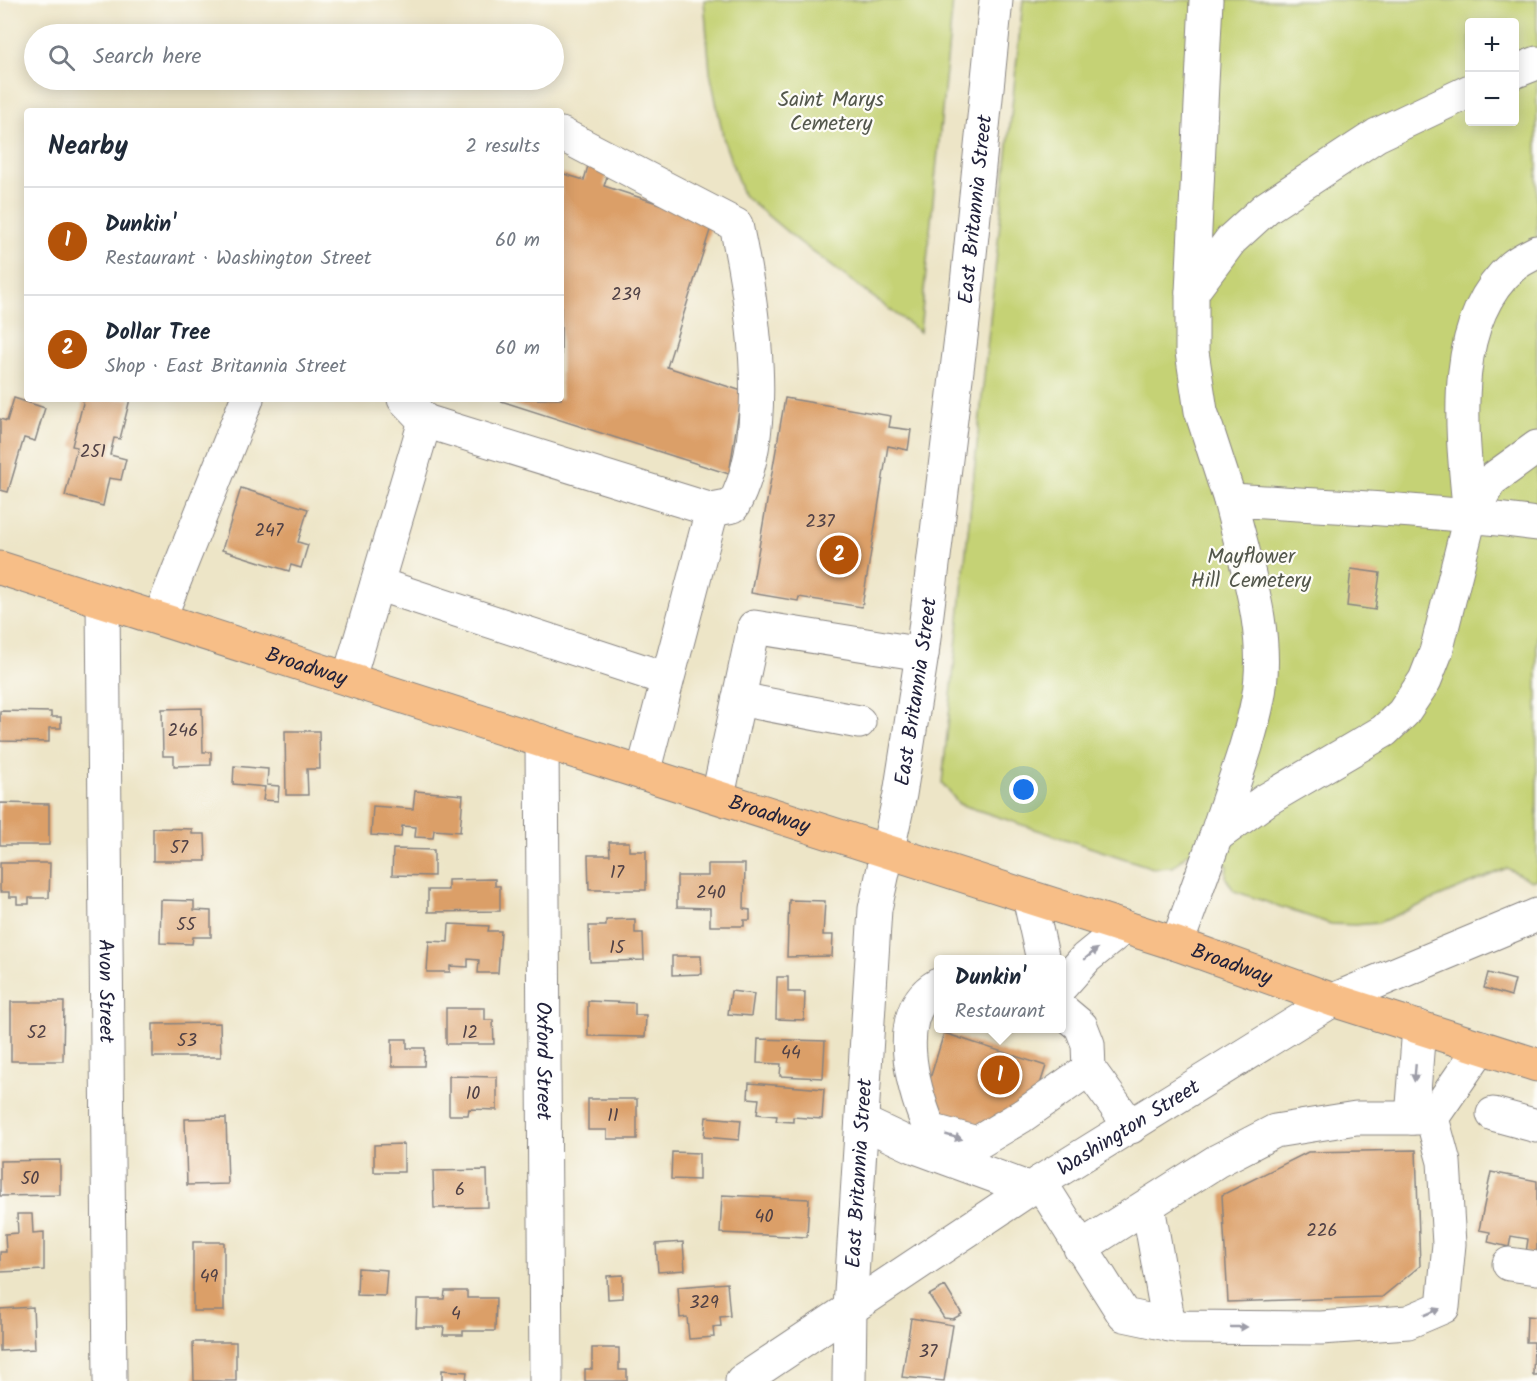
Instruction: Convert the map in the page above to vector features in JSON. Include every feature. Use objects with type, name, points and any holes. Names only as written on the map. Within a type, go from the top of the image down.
[{"type":"main road","name":"Broadway","points":[[0,568],[160,617],[1177,944],[1333,1000],[1537,1065]]},
{"type":"street","name":"East Britannia Street","points":[[849,1381],[850,1308],[875,909],[922,654],[964,313],[996,0]]},
{"type":"street","points":[[1177,944],[1216,836],[1258,698],[1261,664],[1258,622],[1230,500],[1201,411],[1192,352],[1192,292],[1206,0]]},
{"type":"street","points":[[1519,70],[1537,63]]},
{"type":"street","points":[[1192,292],[1231,240],[1266,208],[1377,135],[1465,94]]},
{"type":"street","points":[[349,678],[377,584],[414,410],[712,510],[733,506],[742,490],[754,428],[756,361],[750,291],[736,225],[564,136]]},
{"type":"street","points":[[1470,517],[1461,406],[1475,327],[1489,295],[1513,266],[1537,252]]},
{"type":"street","points":[[160,617],[246,402]]},
{"type":"street","points":[[1216,836],[1266,800],[1384,731],[1403,713],[1425,680],[1436,652],[1470,517],[1491,481],[1537,447]]},
{"type":"street","points":[[1230,500],[1537,524]]},
{"type":"street","points":[[643,773],[712,510]]},
{"type":"street","points":[[377,584],[668,679]]},
{"type":"street","name":"Avon Street","points":[[103,601],[110,1381]]},
{"type":"street","points":[[718,796],[754,627],[922,654]]},
{"type":"street","points":[[739,699],[859,722]]},
{"type":"street","name":"Oxford Street","points":[[542,741],[546,1381]]},
{"type":"street","points":[[1029,897],[1041,955]]},
{"type":"street","name":"Washington Street","points":[[742,1381],[1035,1185],[1333,1000],[1537,915]]},
{"type":"street","points":[[1066,980],[1086,958],[1124,927]]},
{"type":"street","points":[[913,1146],[900,1097],[915,1008],[927,991],[934,988]]},
{"type":"street","points":[[1066,1013],[1081,1026],[1089,1044],[1089,1069],[1131,1127]]},
{"type":"street","points":[[862,1122],[913,1146],[1035,1185],[1124,1315],[1175,1326],[1321,1328],[1408,1322],[1443,1307],[1449,1244],[1444,1162],[1422,1118],[1419,1027]]},
{"type":"street","points":[[1422,1118],[1481,1047]]},
{"type":"street","points":[[909,1053],[917,1099],[930,1130],[977,1143],[1022,1116],[1089,1069]]},
{"type":"street","points":[[1493,1114],[1537,1126]]},
{"type":"street","points":[[1080,1248],[1217,1161],[1275,1131],[1356,1118],[1422,1118]]},
{"type":"street","points":[[1148,1206],[1175,1326]]},
{"type":"green space","name":"Saint Marys Cemetery","points":[[704,0],[953,0],[920,332],[797,240],[743,195],[724,141],[710,72]]},
{"type":"green space","name":"Mayflower Hill Cemetery","points":[[1023,0],[1537,0],[1537,879],[1531,881],[1507,868],[1378,923],[1331,924],[1234,891],[1226,878],[1227,865],[1188,853],[1173,867],[1153,868],[959,804],[942,783]]},
{"type":"building","points":[[588,166],[608,173],[604,186],[713,221],[667,367],[742,391],[729,474],[504,402],[564,402],[564,174],[584,180]]},
{"type":"building","points":[[14,398],[45,408],[35,441],[24,438],[8,492],[0,490],[0,419],[7,421]]},
{"type":"building","points":[[785,398],[891,416],[889,427],[911,430],[908,450],[888,446],[862,607],[799,597],[798,601],[751,593]]},
{"type":"building","points":[[83,402],[129,402],[120,439],[114,438],[110,455],[126,459],[121,480],[109,478],[103,506],[65,496],[77,447],[72,446]]},
{"type":"building","points":[[241,488],[308,509],[298,542],[308,545],[301,568],[291,565],[289,571],[222,550]]},
{"type":"building","points":[[1351,569],[1380,573],[1375,610],[1347,606]]},
{"type":"building","points":[[202,708],[203,752],[211,752],[211,765],[174,766],[174,756],[163,756],[162,709]]},
{"type":"building","points":[[0,711],[51,712],[51,717],[61,717],[61,728],[49,728],[49,742],[0,741]]},
{"type":"building","points":[[285,731],[319,731],[320,769],[307,769],[308,795],[286,795]]},
{"type":"building","points":[[234,766],[268,769],[267,785],[279,786],[278,801],[263,800],[265,787],[233,784]]},
{"type":"building","points":[[415,791],[463,795],[460,832],[434,830],[433,838],[415,837],[416,827],[402,826],[401,837],[371,835],[373,806],[413,809]]},
{"type":"building","points":[[0,803],[49,804],[49,845],[0,845]]},
{"type":"building","points":[[153,828],[192,829],[192,834],[205,834],[206,861],[153,861]]},
{"type":"building","points":[[609,842],[629,842],[629,851],[646,851],[646,890],[589,890],[588,855],[610,855]]},
{"type":"building","points":[[393,849],[434,850],[434,876],[392,875]]},
{"type":"building","points":[[0,863],[50,863],[49,898],[29,898],[29,904],[17,904],[17,897],[9,897],[9,892],[0,892]]},
{"type":"building","points":[[708,864],[745,864],[744,909],[750,910],[750,920],[744,920],[744,926],[710,926],[710,908],[677,907],[677,876],[708,876]]},
{"type":"building","points":[[495,879],[495,886],[500,886],[500,911],[428,912],[428,890],[448,890],[448,880]]},
{"type":"building","points":[[161,900],[194,901],[194,910],[211,911],[211,937],[193,937],[192,944],[160,943]]},
{"type":"building","points":[[789,900],[825,901],[823,935],[833,935],[832,956],[787,957]]},
{"type":"building","points":[[635,919],[635,933],[643,933],[644,960],[590,962],[589,926],[606,926],[606,920]]},
{"type":"building","points":[[449,924],[489,926],[488,931],[501,931],[498,973],[478,973],[479,960],[468,959],[468,967],[450,966],[450,972],[427,972],[429,941],[448,942]]},
{"type":"building","points":[[672,956],[701,956],[702,974],[672,975]]},
{"type":"building","points":[[1488,973],[1515,980],[1511,996],[1484,988]]},
{"type":"building","points":[[777,977],[788,977],[788,992],[805,992],[804,1020],[776,1019]]},
{"type":"building","points":[[731,991],[754,994],[751,1016],[728,1014]]},
{"type":"building","points":[[588,1001],[635,1003],[635,1015],[646,1015],[645,1037],[588,1036]]},
{"type":"building","points":[[11,1002],[64,1002],[63,1061],[11,1061]]},
{"type":"building","points":[[446,1008],[485,1008],[485,1020],[493,1020],[494,1044],[446,1044]]},
{"type":"building","points":[[220,1023],[221,1057],[153,1057],[153,1024]]},
{"type":"building","points":[[944,1033],[1046,1066],[1035,1100],[980,1136],[939,1123],[925,1095]]},
{"type":"building","points":[[392,1039],[407,1039],[407,1048],[425,1048],[424,1066],[392,1066]]},
{"type":"building","points":[[758,1039],[825,1041],[823,1078],[780,1076],[781,1064],[757,1063]]},
{"type":"building","points":[[449,1076],[497,1077],[497,1110],[469,1109],[468,1115],[449,1115]]},
{"type":"building","points":[[749,1083],[824,1089],[822,1119],[793,1117],[793,1122],[776,1121],[777,1116],[757,1114],[759,1099],[748,1098]]},
{"type":"building","points":[[588,1099],[637,1099],[637,1139],[607,1139],[607,1130],[588,1130]]},
{"type":"building","points":[[706,1117],[741,1120],[739,1140],[704,1137]]},
{"type":"building","points":[[226,1118],[228,1184],[187,1185],[185,1119]]},
{"type":"building","points":[[404,1144],[404,1172],[374,1172],[374,1145]]},
{"type":"building","points":[[1416,1150],[1420,1266],[1382,1297],[1228,1302],[1222,1195],[1308,1152]]},
{"type":"building","points":[[672,1152],[699,1153],[699,1180],[671,1179]]},
{"type":"building","points":[[60,1160],[60,1195],[0,1196],[0,1161]]},
{"type":"building","points":[[487,1170],[488,1207],[434,1208],[433,1171]]},
{"type":"building","points":[[1491,1172],[1537,1181],[1537,1255],[1526,1253],[1528,1239],[1511,1236],[1509,1247],[1488,1242],[1490,1232],[1479,1230]]},
{"type":"building","points":[[722,1195],[809,1199],[807,1237],[720,1233]]},
{"type":"building","points":[[17,1214],[32,1214],[33,1233],[44,1232],[44,1270],[0,1272],[0,1252],[6,1252],[5,1234],[18,1233]]},
{"type":"building","points":[[193,1242],[224,1242],[224,1311],[193,1311]]},
{"type":"building","points":[[683,1242],[685,1270],[658,1272],[656,1244]]},
{"type":"building","points":[[358,1268],[387,1270],[385,1296],[357,1295]]},
{"type":"building","points":[[623,1275],[623,1298],[608,1299],[607,1276]]},
{"type":"building","points":[[727,1283],[730,1316],[720,1317],[721,1326],[713,1327],[714,1337],[689,1339],[687,1317],[680,1318],[678,1287]]},
{"type":"building","points":[[945,1286],[962,1314],[953,1319],[944,1318],[929,1295]]},
{"type":"building","points":[[445,1291],[467,1291],[467,1298],[496,1298],[495,1331],[463,1331],[463,1335],[443,1335],[444,1327],[416,1327],[417,1299],[444,1299]]},
{"type":"building","points":[[33,1307],[35,1349],[0,1351],[0,1309]]},
{"type":"building","points":[[1527,1316],[1537,1317],[1537,1375],[1533,1375],[1534,1342],[1526,1342]]},
{"type":"building","points":[[911,1318],[953,1325],[944,1381],[902,1377]]},
{"type":"building","points":[[193,1342],[236,1342],[236,1381],[194,1381]]},
{"type":"building","points":[[592,1348],[619,1348],[619,1370],[627,1370],[627,1381],[585,1381],[585,1369],[592,1369]]},
{"type":"building","points":[[442,1370],[467,1372],[466,1381],[442,1381]]},
{"type":"place","name":"Dollar Tree","points":[[839,555]]},
{"type":"place","name":"Dunkin'","points":[[1000,1075]]}]
